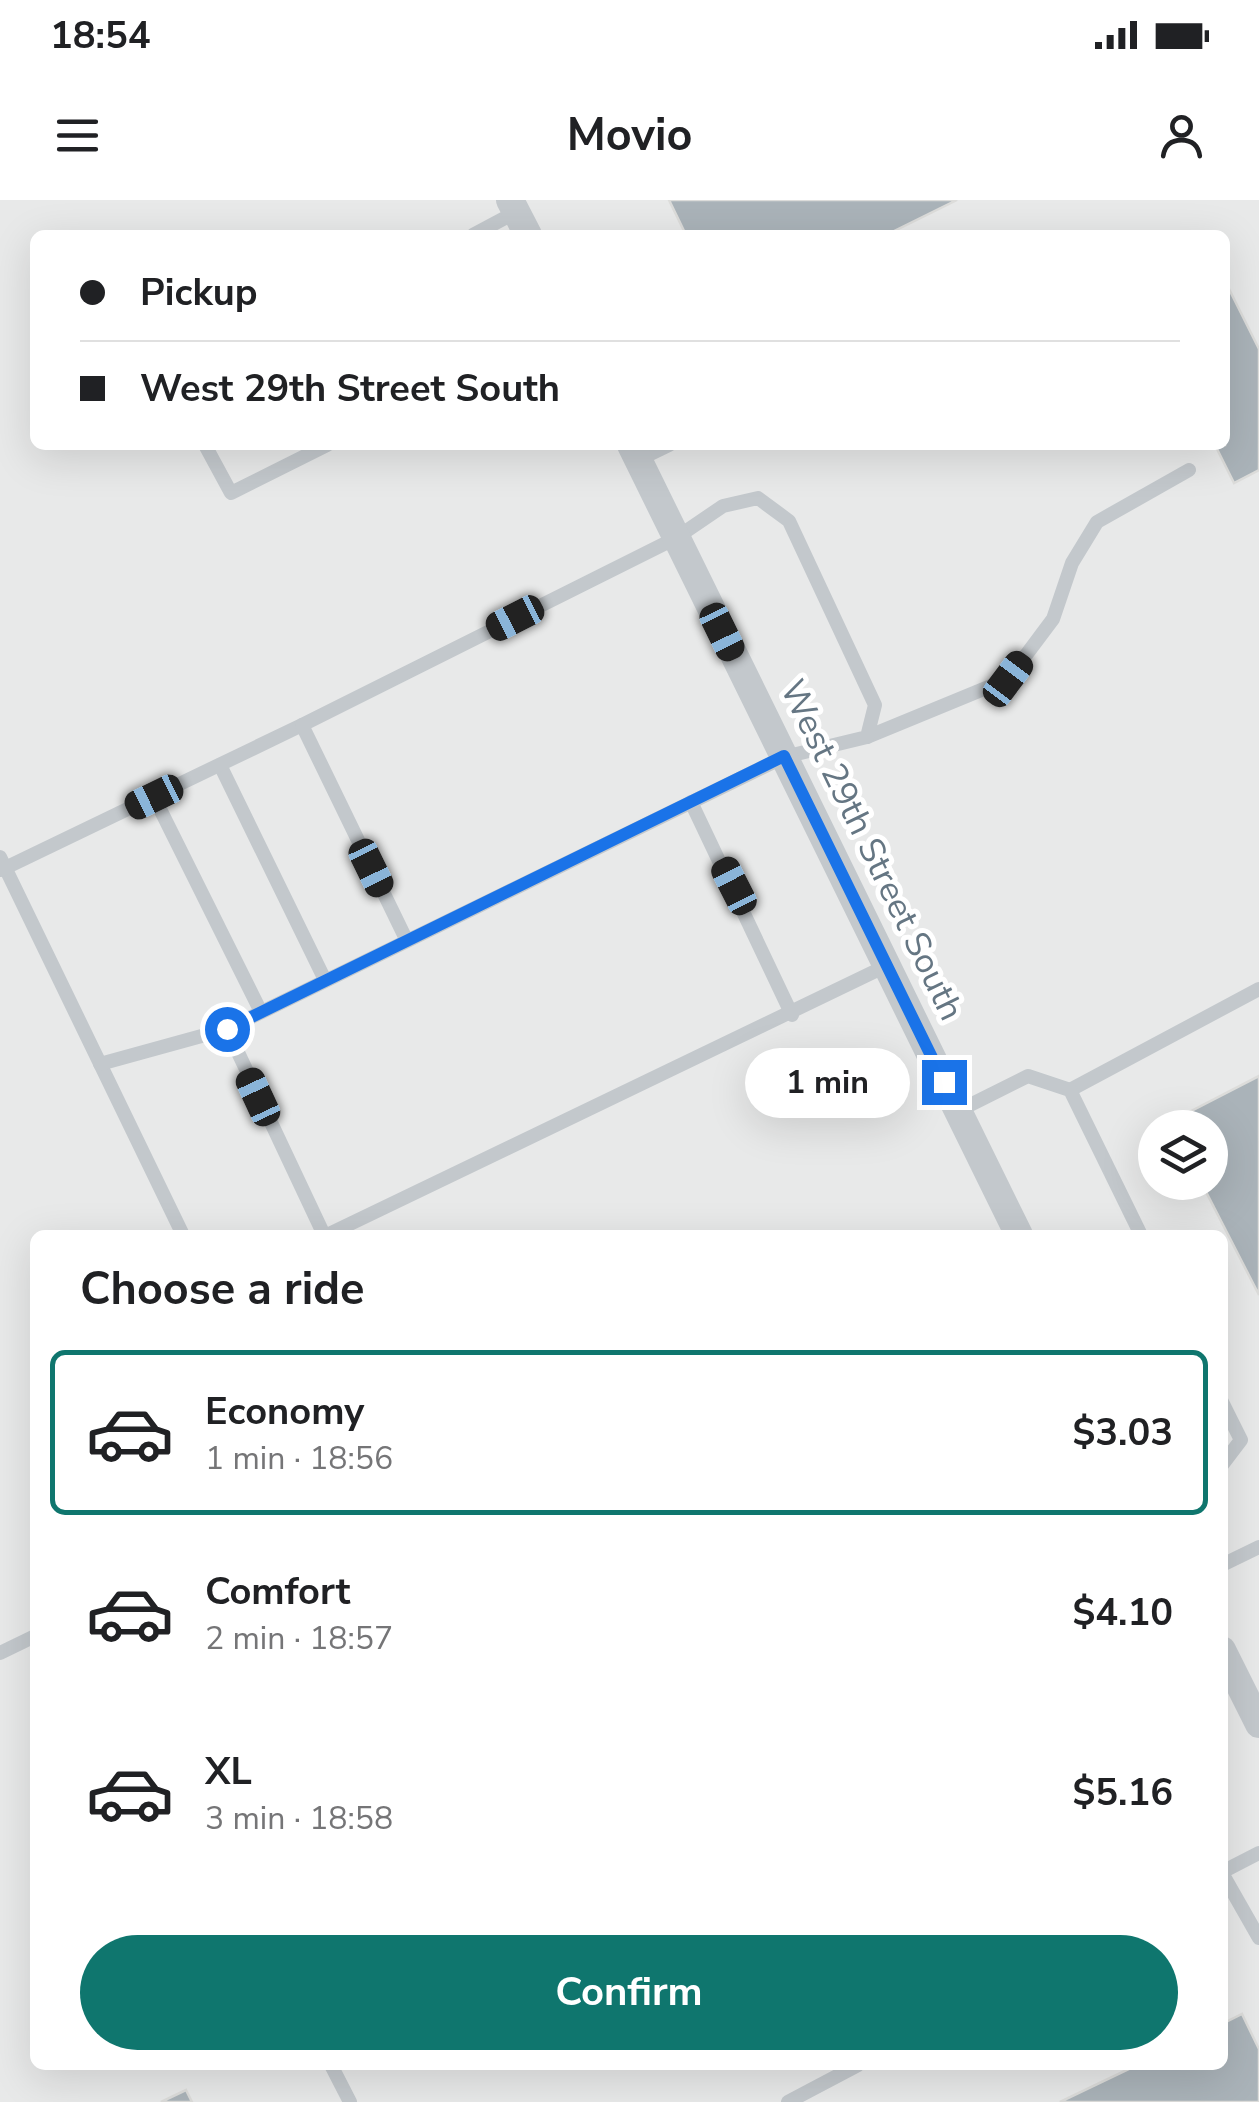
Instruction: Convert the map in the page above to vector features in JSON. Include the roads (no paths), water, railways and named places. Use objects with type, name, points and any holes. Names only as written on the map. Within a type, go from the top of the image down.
[{"type":"street","name":"West 29th Street South","points":[[634,452],[1017,1230]]},
{"type":"street","points":[[1228,1662],[1259,1724]]},
{"type":"lane","points":[[485,230],[518,216]]},
{"type":"lane","points":[[208,450],[231,493],[318,450]]},
{"type":"lane","points":[[100,1064],[227,1029],[784,756],[867,737],[1008,679],[1053,619],[1072,564],[1097,522],[1189,470]]},
{"type":"lane","points":[[181,1230],[2,865],[302,725],[676,538],[722,506],[758,498],[789,521],[875,705],[867,737]]},
{"type":"lane","points":[[302,725],[406,939]]},
{"type":"lane","points":[[220,765],[324,980]]},
{"type":"lane","points":[[154,797],[262,1012]]},
{"type":"lane","points":[[692,802],[792,1015]]},
{"type":"lane","points":[[337,1230],[792,1015],[886,966]]},
{"type":"lane","points":[[1070,1090],[1259,989]]},
{"type":"lane","points":[[227,1029],[324,1230]]},
{"type":"lane","points":[[958,1110],[1028,1076],[1070,1090],[1139,1230]]},
{"type":"lane","points":[[1228,1414],[1241,1440],[1228,1457]]},
{"type":"lane","points":[[1228,1562],[1259,1547]]},
{"type":"lane","points":[[0,1653],[30,1638]]},
{"type":"lane","points":[[1228,1870],[1259,1853]]},
{"type":"lane","points":[[1228,1884],[1259,1938]]},
{"type":"lane","points":[[334,2070],[350,2102]]},
{"type":"lane","points":[[788,2102],[849,2070]]}]
